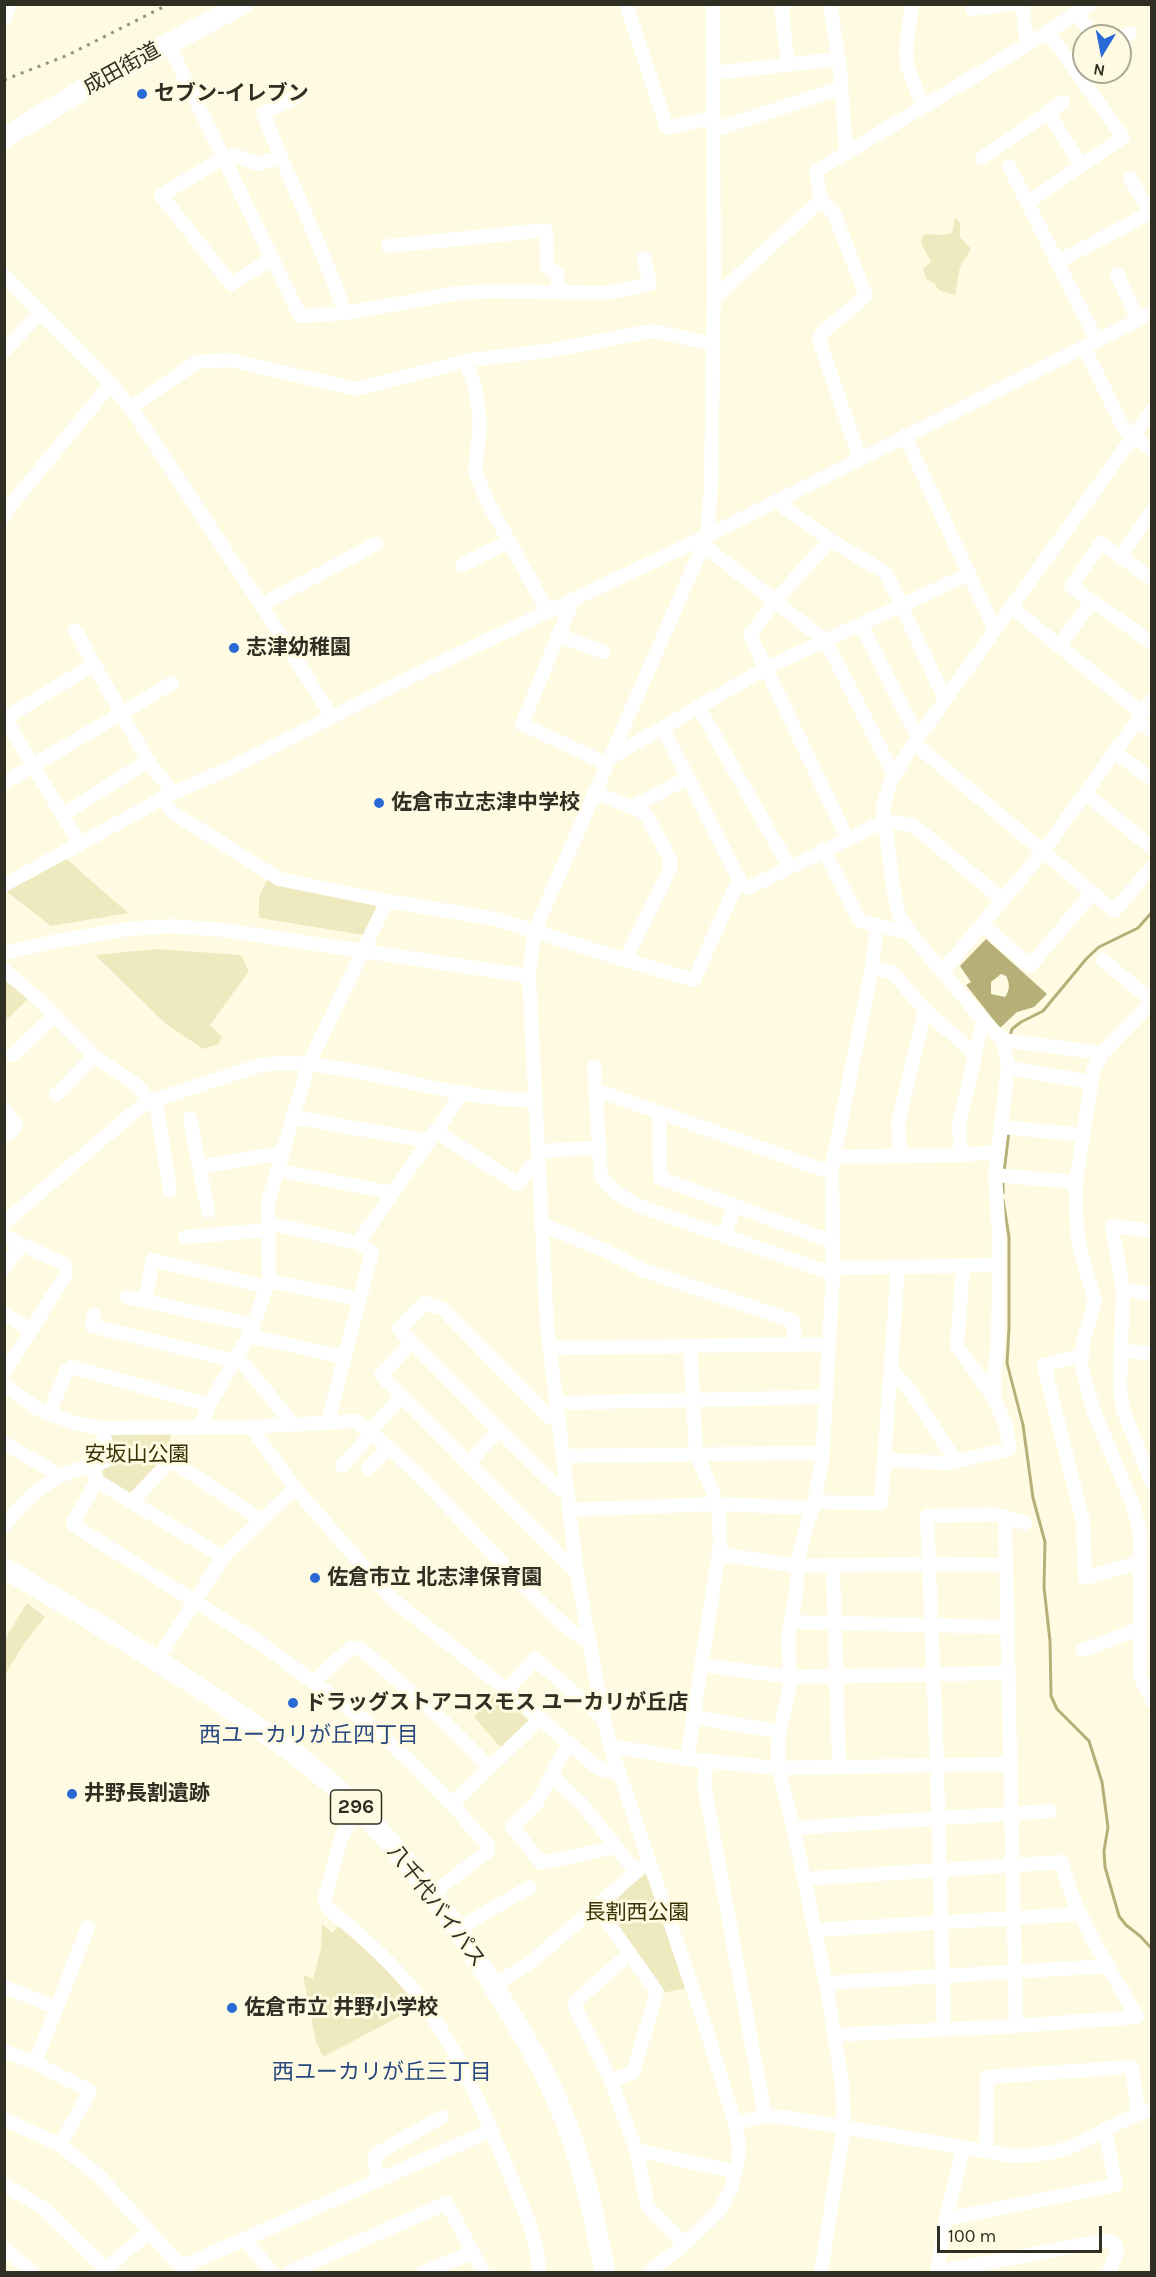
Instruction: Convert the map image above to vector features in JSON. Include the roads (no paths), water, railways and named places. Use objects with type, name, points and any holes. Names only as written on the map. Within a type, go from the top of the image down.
[{"type":"highway","name":"成田街道","points":[[4,138],[86,88],[243,4]]},
{"type":"highway","name":"八千代バイパス","points":[[4,1568],[157,1660],[291,1752],[343,1794],[360,1811],[432,1894],[494,1985],[536,2057],[560,2107],[595,2220],[605,2272]]},
{"type":"street","points":[[4,19],[10,4]]},
{"type":"street","points":[[626,4],[667,128],[714,124],[841,88]]},
{"type":"street","points":[[655,2271],[719,2211],[731,2189],[736,2172],[739,2145],[735,2123],[704,2022],[610,1746],[577,1573],[550,1348],[541,1224],[529,976],[534,932],[705,541],[711,486],[714,297],[712,4]]},
{"type":"street","points":[[786,4],[781,5],[788,65]]},
{"type":"street","points":[[830,4],[838,59],[846,153]]},
{"type":"street","points":[[912,4],[906,49],[907,65],[923,107]]},
{"type":"street","points":[[972,9],[1010,4]]},
{"type":"street","points":[[1022,4],[1027,43]]},
{"type":"street","points":[[860,459],[819,340],[822,333],[866,296],[834,213],[821,200],[816,171],[1048,32],[1082,8],[1088,24]]},
{"type":"street","points":[[1028,203],[1124,138],[1048,32]]},
{"type":"street","points":[[168,43],[300,316],[345,313],[453,294],[487,291],[607,293],[650,284],[644,258]]},
{"type":"street","points":[[714,73],[838,59]]},
{"type":"street","points":[[297,97],[262,113],[334,279],[345,313]]},
{"type":"street","points":[[982,158],[1063,102]]},
{"type":"street","points":[[1049,113],[1081,166]]},
{"type":"street","points":[[272,259],[231,284],[161,195],[223,158],[234,155],[258,164],[280,158]]},
{"type":"street","points":[[1009,166],[1057,262],[1124,429],[1152,450]]},
{"type":"street","points":[[1057,262],[1150,213],[1130,178]]},
{"type":"street","points":[[714,297],[821,200]]},
{"type":"street","points":[[388,246],[546,230],[547,267],[557,273],[558,292]]},
{"type":"street","points":[[1117,274],[1138,320]]},
{"type":"street","points":[[4,275],[111,384],[130,408],[261,605],[332,717]]},
{"type":"street","points":[[4,351],[40,313]]},
{"type":"street","points":[[4,885],[169,796],[228,769],[425,670],[705,541],[778,500],[1152,313]]},
{"type":"street","points":[[130,408],[197,362],[230,360],[356,389],[466,361],[547,351],[653,331],[713,344]]},
{"type":"street","points":[[466,361],[476,391],[480,424],[475,471],[489,502],[548,612]]},
{"type":"street","points":[[4,518],[9,507],[111,384]]},
{"type":"street","points":[[1102,1053],[1003,1040],[982,1020],[910,933],[899,915],[883,807],[890,782],[916,740],[1152,410]]},
{"type":"street","points":[[905,436],[995,630]]},
{"type":"street","points":[[778,500],[785,508],[830,540],[886,573],[945,699]]},
{"type":"street","points":[[1120,557],[1152,511]]},
{"type":"street","points":[[830,540],[775,601],[750,635],[847,838]]},
{"type":"street","points":[[705,541],[826,641],[894,775]]},
{"type":"street","points":[[462,565],[510,542]]},
{"type":"street","points":[[1152,579],[1101,543],[1071,586],[1152,643]]},
{"type":"street","points":[[261,605],[376,544]]},
{"type":"street","points":[[608,761],[766,668],[969,574]]},
{"type":"street","points":[[573,600],[522,724],[608,761]]},
{"type":"street","points":[[1059,646],[1092,601]]},
{"type":"street","points":[[1011,607],[1140,717],[1152,731]]},
{"type":"street","points":[[861,625],[916,740],[1042,853],[1114,911],[1152,867]]},
{"type":"street","points":[[75,630],[169,796],[172,812],[279,879],[387,901],[496,919],[694,980],[739,879],[663,729]]},
{"type":"street","points":[[558,635],[603,652]]},
{"type":"street","points":[[79,843],[5,718],[93,665]]},
{"type":"street","points":[[4,783],[172,683]]},
{"type":"street","points":[[942,972],[1042,853],[1152,700]]},
{"type":"street","points":[[699,708],[789,866]]},
{"type":"street","points":[[1114,752],[1152,779]]},
{"type":"street","points":[[62,815],[148,762]]},
{"type":"street","points":[[632,807],[688,777]]},
{"type":"street","points":[[594,792],[632,807],[647,816],[670,859],[670,869],[625,960]]},
{"type":"street","points":[[1085,793],[1152,848]]},
{"type":"street","points":[[737,884],[748,888],[823,849],[885,821],[913,825],[1003,900]]},
{"type":"street","points":[[823,849],[860,921],[910,933]]},
{"type":"street","points":[[982,924],[1030,966],[1092,893]]},
{"type":"street","points":[[200,1427],[209,1405],[251,1330],[268,1284],[268,1202],[309,1063],[387,901]]},
{"type":"street","points":[[821,2272],[844,2126],[842,2083],[826,1983],[794,1828],[778,1768],[780,1732],[790,1677],[788,1638],[796,1593],[799,1553],[813,1505],[822,1453],[833,1271],[833,1157],[872,968],[877,925]]},
{"type":"street","points":[[4,953],[128,929],[170,926],[223,930],[529,976]]},
{"type":"street","points":[[1103,960],[1152,1002],[1102,1053],[1090,1082],[1076,1182],[1076,1212],[1079,1246],[1095,1301],[1083,1342],[1081,1365],[1094,1412],[1133,1505],[1140,1531],[1140,1676],[1152,1701]]},
{"type":"street","points":[[872,968],[892,972],[925,1010],[975,1054]]},
{"type":"street","points":[[4,970],[55,1015],[94,1056],[136,1085],[157,1108],[170,1191]]},
{"type":"street","points":[[900,1156],[898,1124],[925,1010]]},
{"type":"street","points":[[13,1055],[55,1015]]},
{"type":"street","points":[[961,1155],[959,1125],[982,1020]]},
{"type":"street","points":[[994,1398],[994,1373],[998,1344],[995,1175],[1008,1068],[1003,1040]]},
{"type":"street","points":[[56,1095],[94,1056]]},
{"type":"street","points":[[4,1223],[140,1107],[151,1101],[261,1065],[309,1063],[463,1092],[521,1101],[535,1100]]},
{"type":"street","points":[[594,1067],[601,1177],[615,1192],[639,1206],[833,1271],[998,1265]]},
{"type":"street","points":[[1008,1068],[1090,1082]]},
{"type":"street","points":[[596,1090],[832,1173]]},
{"type":"street","points":[[358,1243],[463,1092]]},
{"type":"street","points":[[4,1108],[16,1125],[12,1131],[4,1135]]},
{"type":"street","points":[[659,1113],[660,1178],[833,1242]]},
{"type":"street","points":[[292,1117],[432,1136],[518,1184],[538,1156],[600,1148]]},
{"type":"street","points":[[190,1118],[208,1211]]},
{"type":"street","points":[[1002,1127],[1083,1135]]},
{"type":"street","points":[[833,1157],[961,1155],[998,1152]]},
{"type":"street","points":[[199,1167],[282,1153]]},
{"type":"street","points":[[277,1170],[393,1193]]},
{"type":"street","points":[[995,1175],[1076,1182]]},
{"type":"street","points":[[724,1236],[735,1205]]},
{"type":"street","points":[[541,1224],[606,1251],[643,1270],[793,1321],[795,1345]]},
{"type":"street","points":[[1152,1231],[1112,1226],[1123,1290],[1120,1387],[1123,1410],[1152,1483]]},
{"type":"street","points":[[185,1237],[268,1227],[358,1243],[372,1252],[328,1421]]},
{"type":"street","points":[[4,1236],[64,1264],[66,1269],[65,1276],[4,1373]]},
{"type":"street","points":[[4,1269],[21,1244]]},
{"type":"street","points":[[146,1301],[153,1260],[268,1284],[359,1299]]},
{"type":"street","points":[[884,1460],[956,1462],[1010,1449],[1006,1426],[994,1398],[957,1346],[963,1266]]},
{"type":"street","points":[[571,1510],[716,1503],[813,1505],[881,1503],[898,1267]]},
{"type":"street","points":[[1123,1290],[1152,1294]]},
{"type":"street","points":[[126,1297],[344,1357]]},
{"type":"street","points":[[559,1418],[551,1418],[545,1413],[443,1309],[425,1303],[399,1329],[498,1430],[554,1484],[568,1494]]},
{"type":"street","points":[[4,1314],[31,1330]]},
{"type":"street","points":[[94,1315],[92,1326],[236,1359],[292,1423]]},
{"type":"street","points":[[411,1343],[381,1375],[577,1573]]},
{"type":"street","points":[[550,1348],[829,1344]]},
{"type":"street","points":[[687,1759],[719,1554],[719,1517],[716,1503],[696,1454],[690,1346]]},
{"type":"street","points":[[1121,1351],[1152,1353]]},
{"type":"street","points":[[1082,1355],[1044,1365],[1083,1521],[1085,1578],[1140,1562]]},
{"type":"street","points":[[49,1413],[67,1370],[72,1367],[209,1405]]},
{"type":"street","points":[[891,1368],[912,1393],[956,1462]]},
{"type":"street","points":[[4,1385],[38,1409],[74,1424],[102,1428],[251,1427],[356,1421],[371,1432],[435,1492],[573,1634],[590,1643]]},
{"type":"street","points":[[342,1466],[402,1396]]},
{"type":"street","points":[[557,1403],[826,1397]]},
{"type":"street","points":[[251,1427],[295,1488],[392,1599],[507,1690],[600,1768],[619,1772]]},
{"type":"street","points":[[4,1526],[17,1509],[38,1491],[61,1476],[106,1461],[109,1457],[102,1428]]},
{"type":"street","points":[[468,1463],[498,1430]]},
{"type":"street","points":[[4,1443],[61,1476]]},
{"type":"street","points":[[368,1469],[388,1448]]},
{"type":"street","points":[[563,1456],[822,1453]]},
{"type":"street","points":[[132,1501],[168,1463],[175,1463],[261,1520]]},
{"type":"street","points":[[92,1466],[97,1481],[224,1557]]},
{"type":"street","points":[[97,1481],[73,1522],[75,1526],[259,1642],[314,1681],[378,1733],[471,1824],[488,1851],[432,1894]]},
{"type":"street","points":[[157,1660],[224,1557],[295,1488]]},
{"type":"street","points":[[4,1502],[17,1509]]},
{"type":"street","points":[[944,2029],[939,1818],[927,1516],[994,1514],[1025,1523]]},
{"type":"street","points":[[1005,1517],[1016,2026]]},
{"type":"street","points":[[719,1554],[798,1566],[1006,1565]]},
{"type":"street","points":[[833,1566],[838,1767]]},
{"type":"street","points":[[790,1622],[1007,1627]]},
{"type":"street","points":[[1083,1650],[1139,1629]]},
{"type":"street","points":[[314,1681],[351,1648],[360,1648],[431,1709],[490,1768]]},
{"type":"street","points":[[507,1690],[535,1659],[605,1720]]},
{"type":"street","points":[[702,1665],[790,1677],[1009,1673]]},
{"type":"street","points":[[599,1695],[780,1732]]},
{"type":"street","points":[[452,1804],[541,1718]]},
{"type":"street","points":[[569,1742],[533,1808],[512,1826],[542,1863],[616,1847]]},
{"type":"street","points":[[610,1746],[687,1759],[778,1768],[1011,1764]]},
{"type":"street","points":[[707,1761],[704,1785],[765,2116]]},
{"type":"street","points":[[551,1775],[582,1804],[636,1872]]},
{"type":"street","points":[[360,1811],[341,1839],[325,1903],[330,1910],[377,1950],[416,1994],[454,2054],[492,2130],[534,2237],[538,2272]]},
{"type":"street","points":[[794,1828],[1050,1811]]},
{"type":"street","points":[[494,1985],[531,1962],[650,1861]]},
{"type":"street","points":[[804,1879],[1062,1862],[1081,1914],[1137,2017],[1016,2026],[834,2035]]},
{"type":"street","points":[[457,1929],[530,1887]]},
{"type":"street","points":[[597,1907],[657,1992],[633,2072],[611,2080]]},
{"type":"street","points":[[815,1930],[1081,1914]]},
{"type":"street","points":[[35,2062],[88,1928]]},
{"type":"street","points":[[630,1953],[575,2004],[611,2080],[636,2150],[648,2207],[685,2244]]},
{"type":"street","points":[[826,1983],[1110,1966]]},
{"type":"street","points":[[4,1987],[56,2007]]},
{"type":"street","points":[[4,2051],[35,2062],[90,2091],[60,2145]]},
{"type":"street","points":[[986,2151],[987,2077],[1132,2067],[1138,2114]]},
{"type":"street","points":[[735,2123],[765,2116],[844,2126],[1014,2156],[1041,2154],[1070,2147],[1152,2109]]},
{"type":"street","points":[[378,2180],[374,2160],[376,2154],[442,2116]]},
{"type":"street","points":[[4,2119],[60,2145],[99,2176],[183,2270],[244,2239],[492,2130]]},
{"type":"street","points":[[946,2219],[1116,2185],[1106,2129]]},
{"type":"street","points":[[964,2147],[946,2219],[937,2272],[1104,2241],[1116,2246],[1117,2252],[1109,2272]]},
{"type":"street","points":[[636,2150],[736,2172]]},
{"type":"street","points":[[4,2185],[42,2207],[105,2271],[150,2231]]},
{"type":"street","points":[[290,2272],[447,2203],[483,2272]]},
{"type":"street","points":[[244,2239],[272,2272]]},
{"type":"street","points":[[4,2248],[32,2272]]},
{"type":"street","points":[[424,2272],[472,2253]]},
{"type":"waterway","points":[[1010,1036],[1012,1029],[1021,1022],[1043,1011],[1099,947],[1138,928],[1152,912]]},
{"type":"waterway","points":[[1004,1172],[1009,1131]]},
{"type":"waterway","points":[[1003,1179],[1003,1193]]},
{"type":"waterway","points":[[1003,1200],[1009,1237],[1007,1363],[1023,1425],[1033,1498],[1045,1542],[1044,1587],[1050,1641],[1051,1696],[1057,1709],[1089,1741],[1102,1782],[1108,1827],[1104,1851],[1105,1867],[1119,1916],[1152,1949]]},
{"type":"railway","points":[[4,80],[68,55],[169,4]]},
{"type":"place","name":"セブン-イレブン","points":[[142,94]]},
{"type":"place","name":"志津幼稚園","points":[[234,648]]},
{"type":"place","name":"佐倉市立志津中学校","points":[[379,803]]},
{"type":"place","name":"佐倉市立 北志津保育園","points":[[315,1578]]},
{"type":"place","name":"ドラッグストアコスモス ユーカリが丘店","points":[[293,1703]]},
{"type":"place","name":"井野長割遺跡","points":[[72,1794]]},
{"type":"place","name":"佐倉市立 井野小学校","points":[[232,2008]]},
{"type":"district","name":"西ユーカリが丘四丁目","points":[[309,1736]]},
{"type":"district","name":"西ユーカリが丘三丁目","points":[[382,2073]]},
{"type":"park label","name":"安坂山公園","points":[[137,1455]]},
{"type":"park label","name":"長割西公園","points":[[637,1913]]}]
